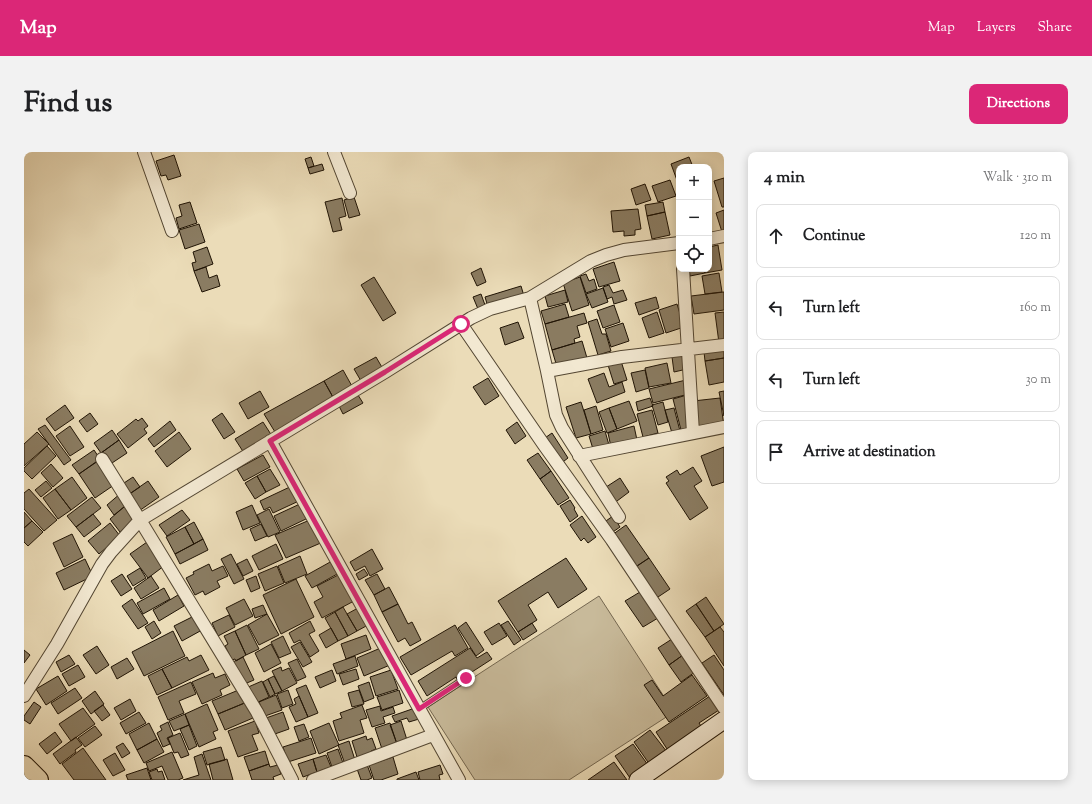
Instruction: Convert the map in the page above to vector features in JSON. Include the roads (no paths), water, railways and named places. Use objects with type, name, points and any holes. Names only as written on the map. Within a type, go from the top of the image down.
[{"type":"highway","points":[[24,766],[38,780]]},
{"type":"main road","points":[[638,780],[724,720]]},
{"type":"street","points":[[144,152],[172,231]]},
{"type":"street","points":[[334,152],[350,193]]},
{"type":"street","points":[[712,238],[724,236]]},
{"type":"street","points":[[24,696],[57,644],[102,564],[140,520],[385,372],[461,324],[490,309],[530,298],[591,261],[606,255],[624,250],[676,243]]},
{"type":"street","points":[[683,272],[693,433]]},
{"type":"street","points":[[530,298],[556,415],[579,456],[619,517]]},
{"type":"street","points":[[461,324],[544,446],[612,540],[724,708]]},
{"type":"street","points":[[547,371],[622,357],[724,345]]},
{"type":"street","points":[[579,456],[724,427]]},
{"type":"street","points":[[270,441],[459,780]]},
{"type":"street","points":[[102,459],[257,712],[292,780]]},
{"type":"street","points":[[313,780],[433,735]]},
{"type":"lane","points":[[419,709],[466,678]]}]
